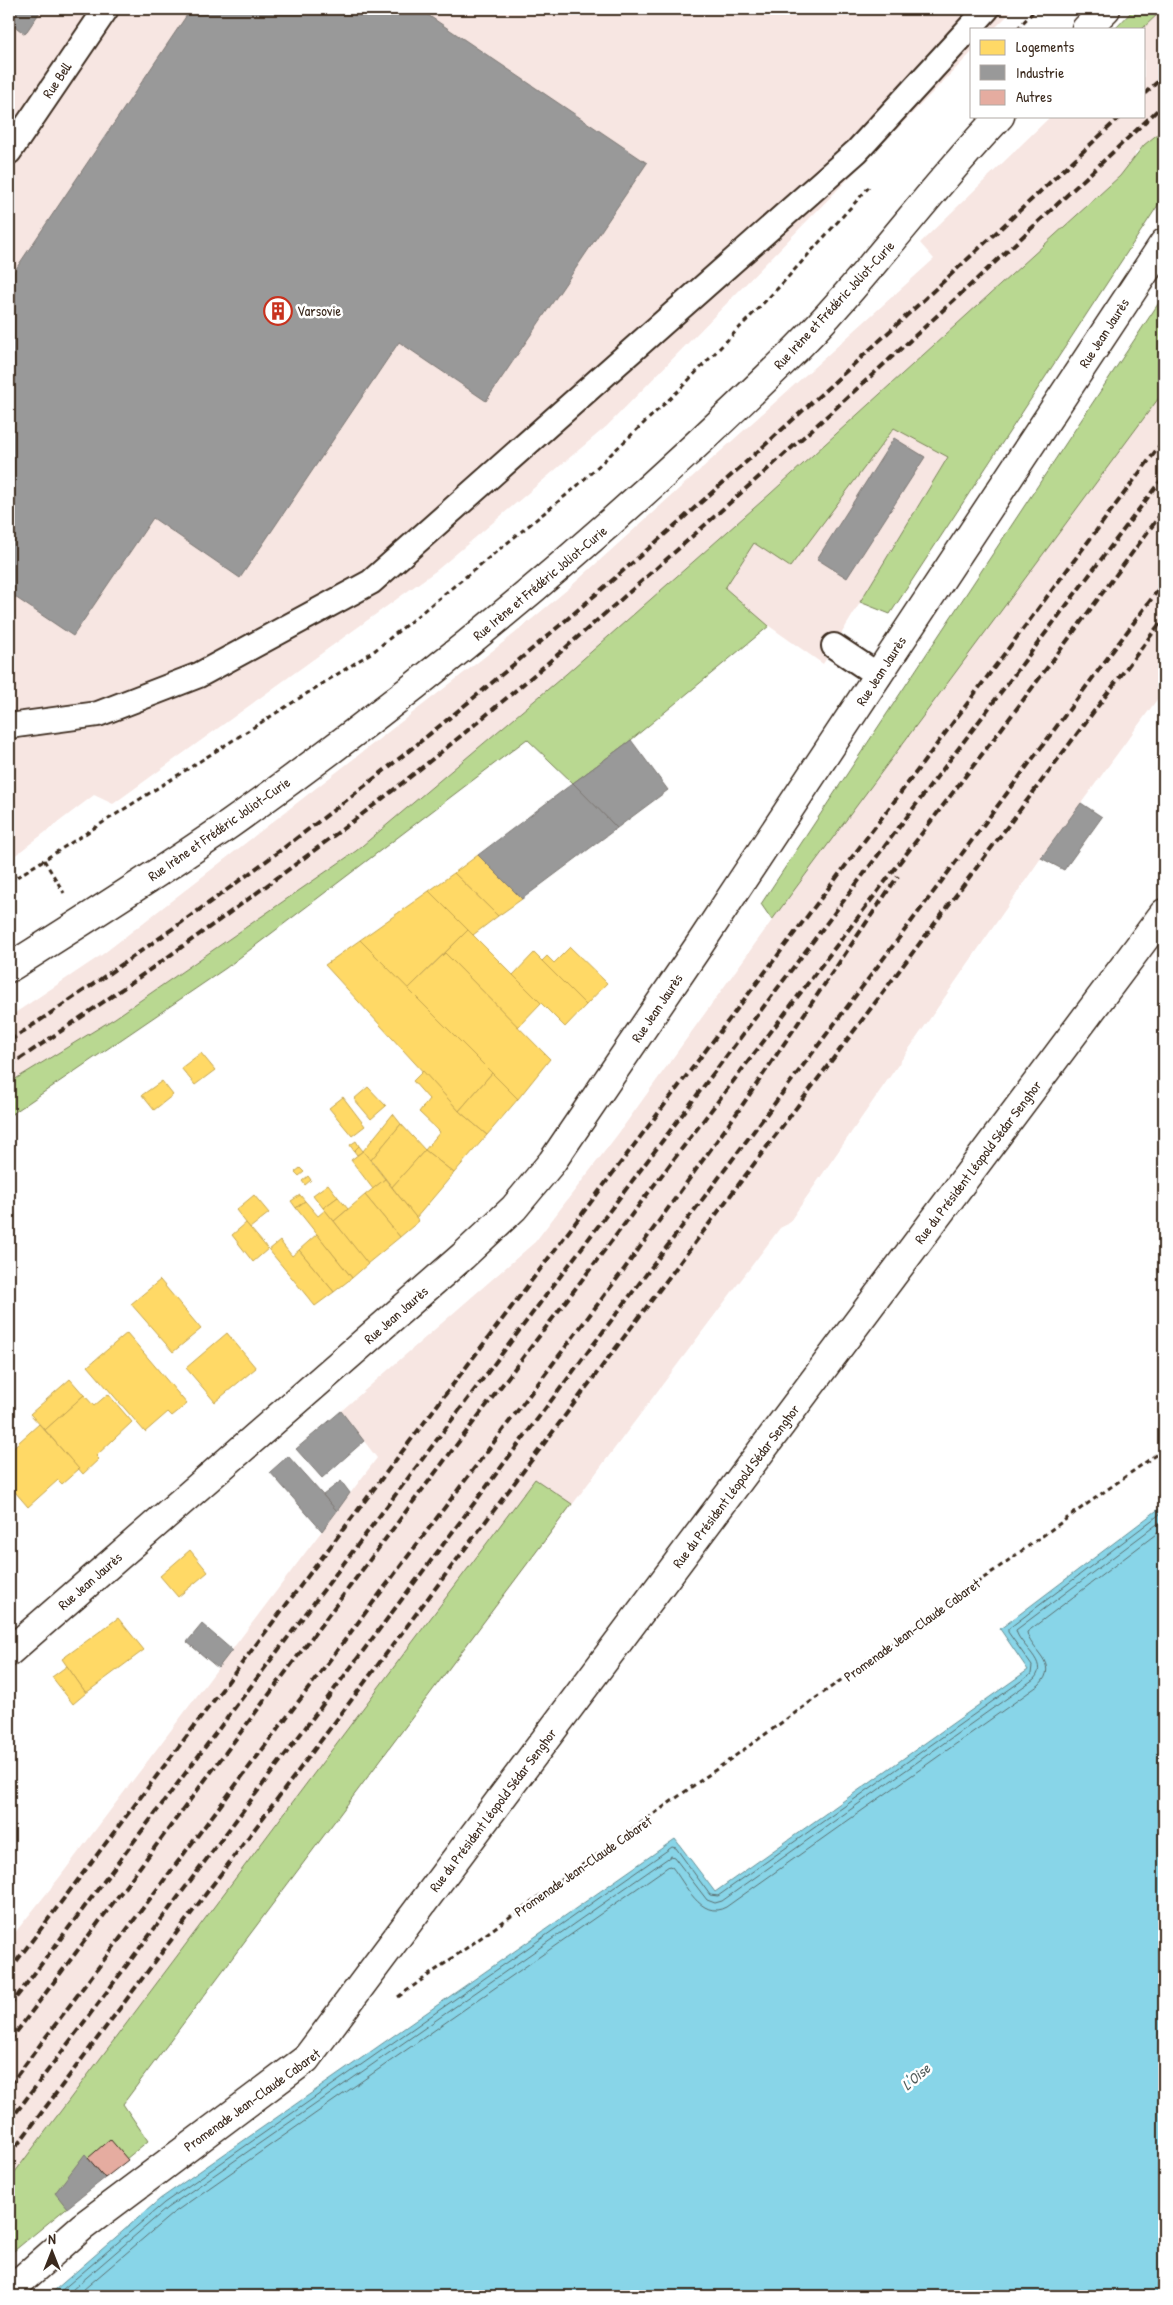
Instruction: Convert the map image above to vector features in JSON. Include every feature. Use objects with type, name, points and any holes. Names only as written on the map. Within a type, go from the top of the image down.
[{"type":"street","points":[[1087,28],[1106,9]]},
{"type":"street","name":"Rue Irène et Frédéric Joliot-Curie","points":[[9,968],[194,849],[306,768],[478,635],[597,536],[672,468],[784,361],[873,265],[998,118]]},
{"type":"street","name":"Rue Jean Jaurès","points":[[9,1652],[430,1285],[514,1208],[565,1143],[878,676],[1164,243]]},
{"type":"street","name":"Rue du Président Léopold Sédar Senghor","points":[[306,2059],[1164,913]]},
{"type":"street","name":"Promenade Jean-Claude Cabaret","points":[[9,2291],[90,2221],[306,2059]]},
{"type":"lane","name":"Rue Bell","points":[[9,152],[106,9]]},
{"type":"lane","points":[[9,726],[98,714],[199,675],[371,582],[857,151],[987,9]]},
{"type":"lane","points":[[834,646],[878,676]]},
{"type":"path","points":[[1018,28],[1036,9]]},
{"type":"path","points":[[9,882],[374,651],[576,488],[678,391],[780,286],[872,183]]},
{"type":"path","name":"Promenade Jean-Claude Cabaret","points":[[397,1998],[1164,1449]]},
{"type":"shaded area","points":[[9,9],[1014,9],[995,28],[970,28],[970,54],[607,426],[437,570],[113,804],[94,795],[9,860]]},
{"type":"shaded area","points":[[1164,9],[1164,129],[1135,153],[1136,157],[973,416],[823,664],[769,626],[631,740],[527,739],[226,968],[9,1116],[9,1017],[103,954],[514,634],[568,589],[934,259],[920,243],[1049,118],[1146,118],[1146,28],[1143,28]]},
{"type":"shaded area","points":[[1164,376],[1164,690],[1041,858],[788,1224],[780,1228],[9,2255],[9,1940],[59,1878],[377,1458],[341,1411],[535,1242],[618,1134]]},
{"type":"green space","points":[[1134,9],[1163,9],[1143,28],[1116,28]]},
{"type":"green space","points":[[1164,129],[1164,196],[890,614],[860,602],[948,457],[894,428],[790,567],[754,543],[725,588],[769,626],[631,740],[573,783],[527,739],[226,968],[9,1116],[9,1083],[115,1018],[356,851],[566,674],[770,494],[1120,176],[1144,145]]},
{"type":"green space","points":[[1164,295],[1164,391],[772,920],[761,904]]},
{"type":"green space","points":[[535,1479],[572,1504],[123,2104],[148,2141],[9,2255],[9,2180]]},
{"type":"water","name":"L'Oise","points":[[1164,1505],[1164,2296],[48,2296],[160,2199],[675,1839],[715,1892],[1028,1670],[1000,1629]]},
{"type":"building: Logements","points":[[478,855],[522,899],[498,916],[454,873]]},
{"type":"building: Logements","points":[[454,873],[498,916],[473,935],[429,891]]},
{"type":"building: Logements","points":[[429,891],[468,930],[408,989],[360,940]]},
{"type":"building: Logements","points":[[468,930],[541,1003],[518,1027],[445,953]]},
{"type":"building: Logements","points":[[360,940],[492,1073],[459,1111],[325,965]]},
{"type":"building: Logements","points":[[570,947],[607,983],[586,1005],[542,961],[547,956],[554,963]]},
{"type":"building: Logements","points":[[445,953],[550,1059],[518,1099],[408,989]]},
{"type":"building: Logements","points":[[534,953],[586,1005],[565,1027],[513,975]]},
{"type":"building: Logements","points":[[201,1053],[215,1070],[195,1085],[181,1068]]},
{"type":"building: Logements","points":[[423,1071],[459,1111],[487,1135],[454,1173],[425,1150],[440,1132],[419,1112],[429,1099],[413,1081]]},
{"type":"building: Logements","points":[[492,1073],[518,1099],[487,1135],[459,1111]]},
{"type":"building: Logements","points":[[162,1081],[173,1095],[154,1110],[142,1095]]},
{"type":"building: Logements","points":[[368,1087],[386,1106],[371,1119],[354,1099]]},
{"type":"building: Logements","points":[[343,1097],[365,1126],[352,1136],[329,1108]]},
{"type":"building: Logements","points":[[393,1114],[401,1124],[371,1160],[363,1151]]},
{"type":"building: Logements","points":[[401,1124],[425,1150],[392,1187],[371,1160]]},
{"type":"building: Logements","points":[[356,1141],[359,1146],[354,1151],[350,1145]]},
{"type":"building: Logements","points":[[359,1146],[363,1151],[357,1155],[354,1151]]},
{"type":"building: Logements","points":[[425,1150],[454,1173],[416,1218],[392,1187]]},
{"type":"building: Logements","points":[[363,1151],[385,1179],[373,1189],[351,1160]]},
{"type":"building: Logements","points":[[300,1168],[304,1172],[299,1176],[295,1172]]},
{"type":"building: Logements","points":[[308,1176],[311,1180],[305,1185],[302,1181]]},
{"type":"building: Logements","points":[[385,1179],[419,1221],[400,1237],[365,1195]]},
{"type":"building: Logements","points":[[328,1184],[338,1197],[323,1208],[313,1195]]},
{"type":"building: Logements","points":[[254,1195],[269,1213],[250,1228],[236,1210]]},
{"type":"building: Logements","points":[[300,1195],[305,1201],[296,1208],[291,1201]]},
{"type":"building: Logements","points":[[365,1195],[400,1237],[367,1264],[334,1221]]},
{"type":"building: Logements","points":[[338,1197],[348,1209],[334,1221],[323,1208]]},
{"type":"building: Logements","points":[[305,1201],[318,1216],[325,1210],[368,1264],[352,1278],[296,1208]]},
{"type":"building: Logements","points":[[246,1223],[268,1249],[253,1262],[232,1235]]},
{"type":"building: Logements","points":[[317,1234],[352,1278],[334,1292],[299,1250]]},
{"type":"building: Logements","points":[[280,1241],[292,1256],[299,1250],[334,1292],[315,1306],[269,1250]]},
{"type":"building: Logements","points":[[160,1280],[201,1329],[173,1352],[131,1304]]},
{"type":"building: Logements","points":[[127,1333],[187,1404],[172,1416],[168,1412],[145,1432],[88,1366]]},
{"type":"building: Logements","points":[[227,1333],[256,1368],[215,1402],[186,1368]]},
{"type":"building: Logements","points":[[70,1379],[84,1395],[45,1430],[30,1414]]},
{"type":"building: Logements","points":[[108,1394],[132,1422],[96,1456],[99,1459],[83,1474],[45,1430],[84,1395],[94,1406]]},
{"type":"building: Logements","points":[[39,1424],[79,1469],[62,1484],[58,1480],[28,1507],[9,1485],[9,1451]]},
{"type":"building: Logements","points":[[190,1550],[208,1572],[178,1597],[160,1576]]},
{"type":"building: Logements","points":[[118,1618],[144,1650],[86,1693],[62,1659]]},
{"type":"building: Logements","points":[[67,1666],[86,1693],[73,1704],[52,1677]]},
{"type":"building: Industrie","points":[[9,9],[42,9],[25,34],[9,22]]},
{"type":"building: Industrie","name":"Varsovie","points":[[191,9],[419,9],[647,163],[486,401],[399,342],[240,578],[153,518],[73,636],[9,593],[9,279]]},
{"type":"building: Industrie","points":[[894,438],[925,457],[847,578],[817,559]]},
{"type":"building: Industrie","points":[[631,740],[668,790],[617,828],[573,783]]},
{"type":"building: Industrie","points":[[573,783],[617,828],[522,899],[478,855]]},
{"type":"building: Industrie","points":[[1081,803],[1102,817],[1064,870],[1041,858]]},
{"type":"building: Industrie","points":[[341,1411],[364,1441],[322,1478],[296,1449]]},
{"type":"building: Industrie","points":[[288,1456],[337,1511],[322,1531],[270,1472]]},
{"type":"building: Industrie","points":[[341,1481],[350,1493],[337,1511],[323,1495]]},
{"type":"building: Industrie","points":[[202,1624],[232,1650],[218,1668],[187,1642]]},
{"type":"building: Industrie","points":[[85,2154],[105,2178],[67,2208],[55,2193]]},
{"type":"building: Autres","points":[[110,2139],[128,2160],[105,2178],[88,2158]]},
{"type":"railway","points":[[1146,92],[1164,76]]},
{"type":"railway","points":[[9,1066],[196,937],[287,870],[423,767],[510,695],[835,408],[1164,104]]},
{"type":"railway","points":[[9,1041],[169,932],[273,856],[376,777],[516,663],[779,432],[1119,118]]},
{"type":"railway","points":[[9,1971],[896,799],[1164,440]]},
{"type":"railway","points":[[9,2007],[1164,476]]},
{"type":"railway","points":[[9,2042],[416,1498],[1018,707],[1164,510]]},
{"type":"railway","points":[[9,2122],[941,882],[1164,582]]},
{"type":"railway","points":[[9,2156],[1164,618]]},
{"type":"railway","points":[[9,2086],[625,1268],[739,1110],[898,876]]},
{"type":"place","name":"Varsovie","points":[[278,311]]}]
